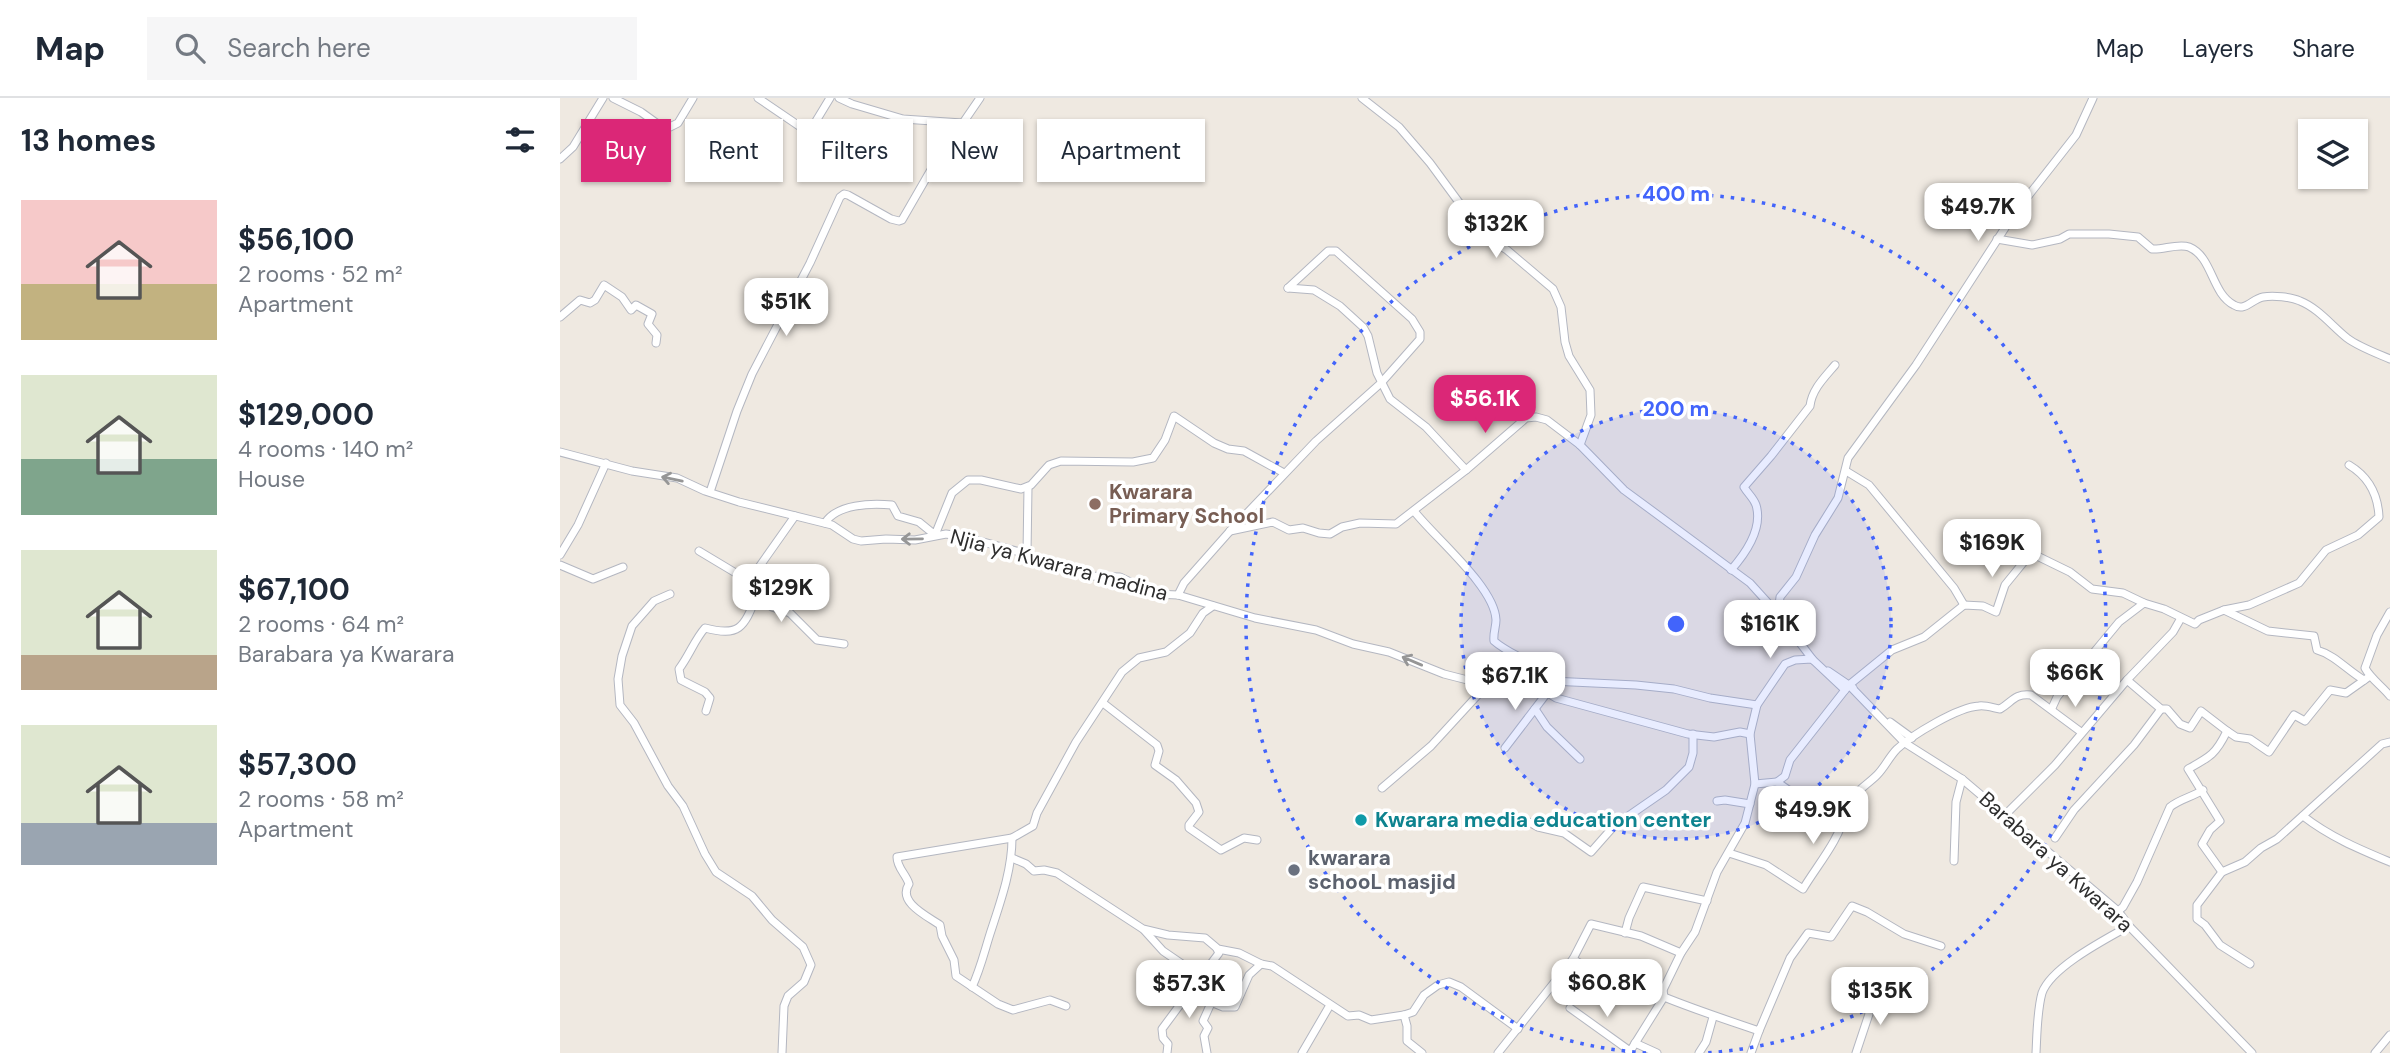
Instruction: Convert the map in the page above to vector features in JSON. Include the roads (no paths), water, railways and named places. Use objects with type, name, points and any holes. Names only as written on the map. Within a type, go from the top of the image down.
[{"type":"street","points":[[560,159],[573,147],[603,98]]},
{"type":"street","points":[[613,98],[668,128],[678,123],[693,98]]},
{"type":"street","points":[[758,98],[805,130],[813,126],[830,98]]},
{"type":"street","points":[[839,98],[904,119],[927,121]]},
{"type":"street","points":[[965,119],[980,98]]},
{"type":"street","points":[[1363,98],[1399,127],[1430,163],[1483,235],[1507,250],[1553,289],[1561,307],[1569,356],[1590,390],[1591,415],[1580,445]]},
{"type":"street","points":[[1778,614],[1780,597],[1796,577],[1818,529],[1838,498],[1848,458],[1916,365],[1997,239],[2076,135],[2093,98]]},
{"type":"street","points":[[710,492],[752,374],[810,263],[840,197],[848,195],[899,221],[927,177]]},
{"type":"street","points":[[1997,239],[2032,245],[2060,239],[2069,234],[2109,234],[2138,237],[2152,249],[2189,247],[2200,255],[2219,292],[2231,304],[2239,308],[2263,297],[2299,300],[2309,305],[2348,339],[2390,359]]},
{"type":"street","points":[[1178,595],[1184,583],[1284,473],[1381,383],[1420,339],[1420,332],[1412,319],[1336,251],[1328,251],[1288,288],[1314,290],[1340,306],[1363,327],[1381,383],[1390,399],[1426,427],[1466,470]]},
{"type":"street","points":[[560,317],[580,300],[590,303],[595,300],[604,285],[622,297],[631,310],[636,305],[652,314],[648,324],[657,335],[656,342]]},
{"type":"street","points":[[1731,570],[1751,542],[1759,519],[1756,504],[1744,487],[1772,456],[1810,406],[1818,385],[1835,365]]},
{"type":"street","points":[[825,523],[836,512],[872,504],[892,505],[898,516],[919,522],[935,535],[952,493],[968,480],[981,480],[1021,489],[1028,487],[1049,465],[1061,461],[1133,462],[1153,458],[1165,440],[1174,416],[1214,443],[1228,449],[1244,451],[1284,473]]},
{"type":"street","name":"Barabara ya Kwarara","points":[[1230,531],[1273,522],[1289,530],[1303,528],[1330,534],[1342,527],[1360,523],[1396,524],[1466,470],[1526,418],[1547,420],[1580,445],[1624,490],[1750,583],[1778,614],[1812,659],[1909,740],[1962,779],[2118,911],[2129,926],[2252,1053]]},
{"type":"street","name":"Njia ya Kwarara madina","points":[[560,452],[656,476],[677,478],[739,502],[825,523],[861,541],[915,540],[946,534],[965,537],[1027,554],[1089,576],[1120,577],[1154,594],[1178,595],[1255,618],[1302,626],[1353,644],[1389,652],[1444,674],[1487,685]]},
{"type":"street","points":[[560,555],[578,525],[606,463]]},
{"type":"street","points":[[1755,784],[1777,782],[1786,776],[1790,760],[1847,688],[1892,650],[1924,637],[1964,605],[1983,606],[1996,612],[2004,586],[2031,552],[2070,572],[2092,589],[2123,593],[2195,624],[2224,610],[2249,605],[2299,583],[2326,550],[2370,528],[2379,517],[2376,493],[2360,471],[2349,465]]},
{"type":"street","points":[[1846,471],[1869,485],[1964,605]]},
{"type":"street","points":[[1027,554],[1028,487]]},
{"type":"street","points":[[1414,511],[1485,592],[1496,620],[1494,641],[1505,652],[1514,652],[1525,659],[1546,674],[1551,681]]},
{"type":"street","points":[[795,516],[752,577],[750,589],[756,597],[772,607],[790,613],[817,640],[844,645]]},
{"type":"street","points":[[699,551],[734,572],[752,577]]},
{"type":"street","points":[[560,565],[593,579],[623,567]]},
{"type":"street","points":[[670,594],[654,601],[632,626],[618,679],[620,705],[634,723],[668,786],[683,806],[716,872],[752,896],[772,920],[803,947],[811,965],[804,982],[788,996],[782,1053]]},
{"type":"street","points":[[706,711],[710,698],[705,692],[681,680],[679,669],[705,628],[730,633],[738,630],[747,618],[756,597]]},
{"type":"street","points":[[2052,708],[2057,697],[2119,622],[2144,603]]},
{"type":"street","points":[[1066,1006],[1050,1000],[1013,1010],[998,1004],[956,976],[954,960],[942,936],[940,925],[908,900],[904,891],[909,884],[897,863],[897,857],[1012,838],[1033,825],[1076,742],[1122,672],[1139,659],[1166,652],[1190,634],[1203,613],[1213,606]]},
{"type":"street","points":[[2224,610],[2268,631],[2314,636],[2317,650],[2382,685],[2390,696]]},
{"type":"street","points":[[2367,678],[2365,668],[2376,635],[2390,612]]},
{"type":"street","points":[[2005,815],[2055,765],[2127,680],[2173,632],[2181,618]]},
{"type":"street","points":[[1570,1008],[1630,1052],[1664,993],[1681,953],[1695,932],[1717,872],[1745,823],[1755,784],[1750,734],[1757,705],[1785,664],[1795,660],[1812,659]]},
{"type":"street","points":[[2127,680],[2161,709],[2167,709],[2180,724],[2190,728],[2201,711],[2236,737],[2250,739],[2269,752],[2294,715],[2305,721],[2330,690],[2346,693],[2367,678]]},
{"type":"street","points":[[1505,748],[1547,693],[1551,681]]},
{"type":"street","points":[[1382,788],[1431,746],[1487,685],[1551,681],[1674,689],[1757,705]]},
{"type":"street","points":[[1531,683],[1556,698],[1693,734],[1714,737],[1740,732],[1750,734]]},
{"type":"street","points":[[1728,853],[1766,865],[1803,889],[1833,844],[1843,824],[1847,805],[1860,788],[1877,775],[1895,751],[1909,740],[1955,714],[1978,706],[2000,709],[2012,698],[2021,694],[2031,695],[2081,732]]},
{"type":"street","points":[[1102,703],[1157,745],[1159,751],[1155,765],[1169,773],[1196,803],[1199,812],[1189,828],[1220,850],[1244,838],[1257,840]]},
{"type":"street","points":[[1535,709],[1547,727],[1580,759]]},
{"type":"street","points":[[2055,838],[2074,810],[2134,745],[2161,709]]},
{"type":"street","points":[[2222,872],[2202,844],[2210,830],[2220,821],[2189,769],[2210,758],[2218,750],[2227,731]]},
{"type":"street","points":[[1529,822],[1564,833],[1591,852],[1614,826],[1666,790],[1689,767],[1693,753],[1693,734]]},
{"type":"street","points":[[2250,964],[2220,945],[2197,919],[2197,905],[2222,872],[2245,862],[2303,816],[2382,744],[2390,742]]},
{"type":"street","points":[[1954,861],[1956,802],[1962,779]]},
{"type":"street","points":[[1777,782],[1800,798],[1837,814],[1846,811]]},
{"type":"street","points":[[2118,911],[2137,883],[2171,807],[2178,800],[2191,798],[2203,790]]},
{"type":"street","points":[[1717,801],[1750,804]]},
{"type":"street","points":[[2303,816],[2321,830],[2347,844],[2390,862]]},
{"type":"street","points":[[972,987],[981,968],[1004,893],[1006,872],[1012,858],[1012,838]]},
{"type":"street","points":[[1012,858],[1026,864],[1034,872],[1044,870],[1058,873],[1143,929],[1163,950],[1182,964],[1184,970],[1178,983],[1185,998]]},
{"type":"street","points":[[1625,933],[1643,887],[1707,901]]},
{"type":"street","points":[[1751,1053],[1795,949],[1808,933],[1831,937],[1852,906],[1904,934],[1941,946]]},
{"type":"street","points":[[1497,1053],[1573,959],[1591,925],[1641,936],[1681,953]]},
{"type":"street","points":[[2036,1053],[2042,993],[2048,981],[2095,944],[2129,926]]},
{"type":"street","points":[[1143,929],[1168,935],[1205,938],[1217,948],[1272,966],[1348,1016],[1359,1015],[1371,1020],[1413,1012],[1424,995],[1438,985],[1449,982],[1461,987],[1518,1029]]},
{"type":"street","points":[[1167,1053],[1168,1044],[1163,1038],[1162,1030],[1219,953],[1217,948]]},
{"type":"street","points":[[1573,959],[1605,979],[1664,993],[1713,1017],[1759,1031]]},
{"type":"street","points":[[1211,1002],[1223,1007],[1235,1007],[1250,975],[1261,964]]},
{"type":"street","points":[[1199,979],[1216,992],[1203,1021],[1208,1028],[1204,1036],[1207,1053]]},
{"type":"street","points":[[1856,1053],[1869,1014],[1866,999]]},
{"type":"street","points":[[1302,1053],[1330,1005]]},
{"type":"street","points":[[1404,1015],[1407,1041],[1411,1047],[1427,1053]]},
{"type":"street","points":[[1699,1053],[1706,1042],[1713,1017]]},
{"type":"street","points":[[2375,1053],[2390,1035]]},
{"type":"street","points":[[1635,1043],[1657,1053]]},
{"type":"place","name":"Kwarara Primary School","points":[[1095,504]]},
{"type":"place","name":"Kwarara media education center","points":[[1361,820]]},
{"type":"place","name":"kwarara schooL masjid","points":[[1294,870]]}]
